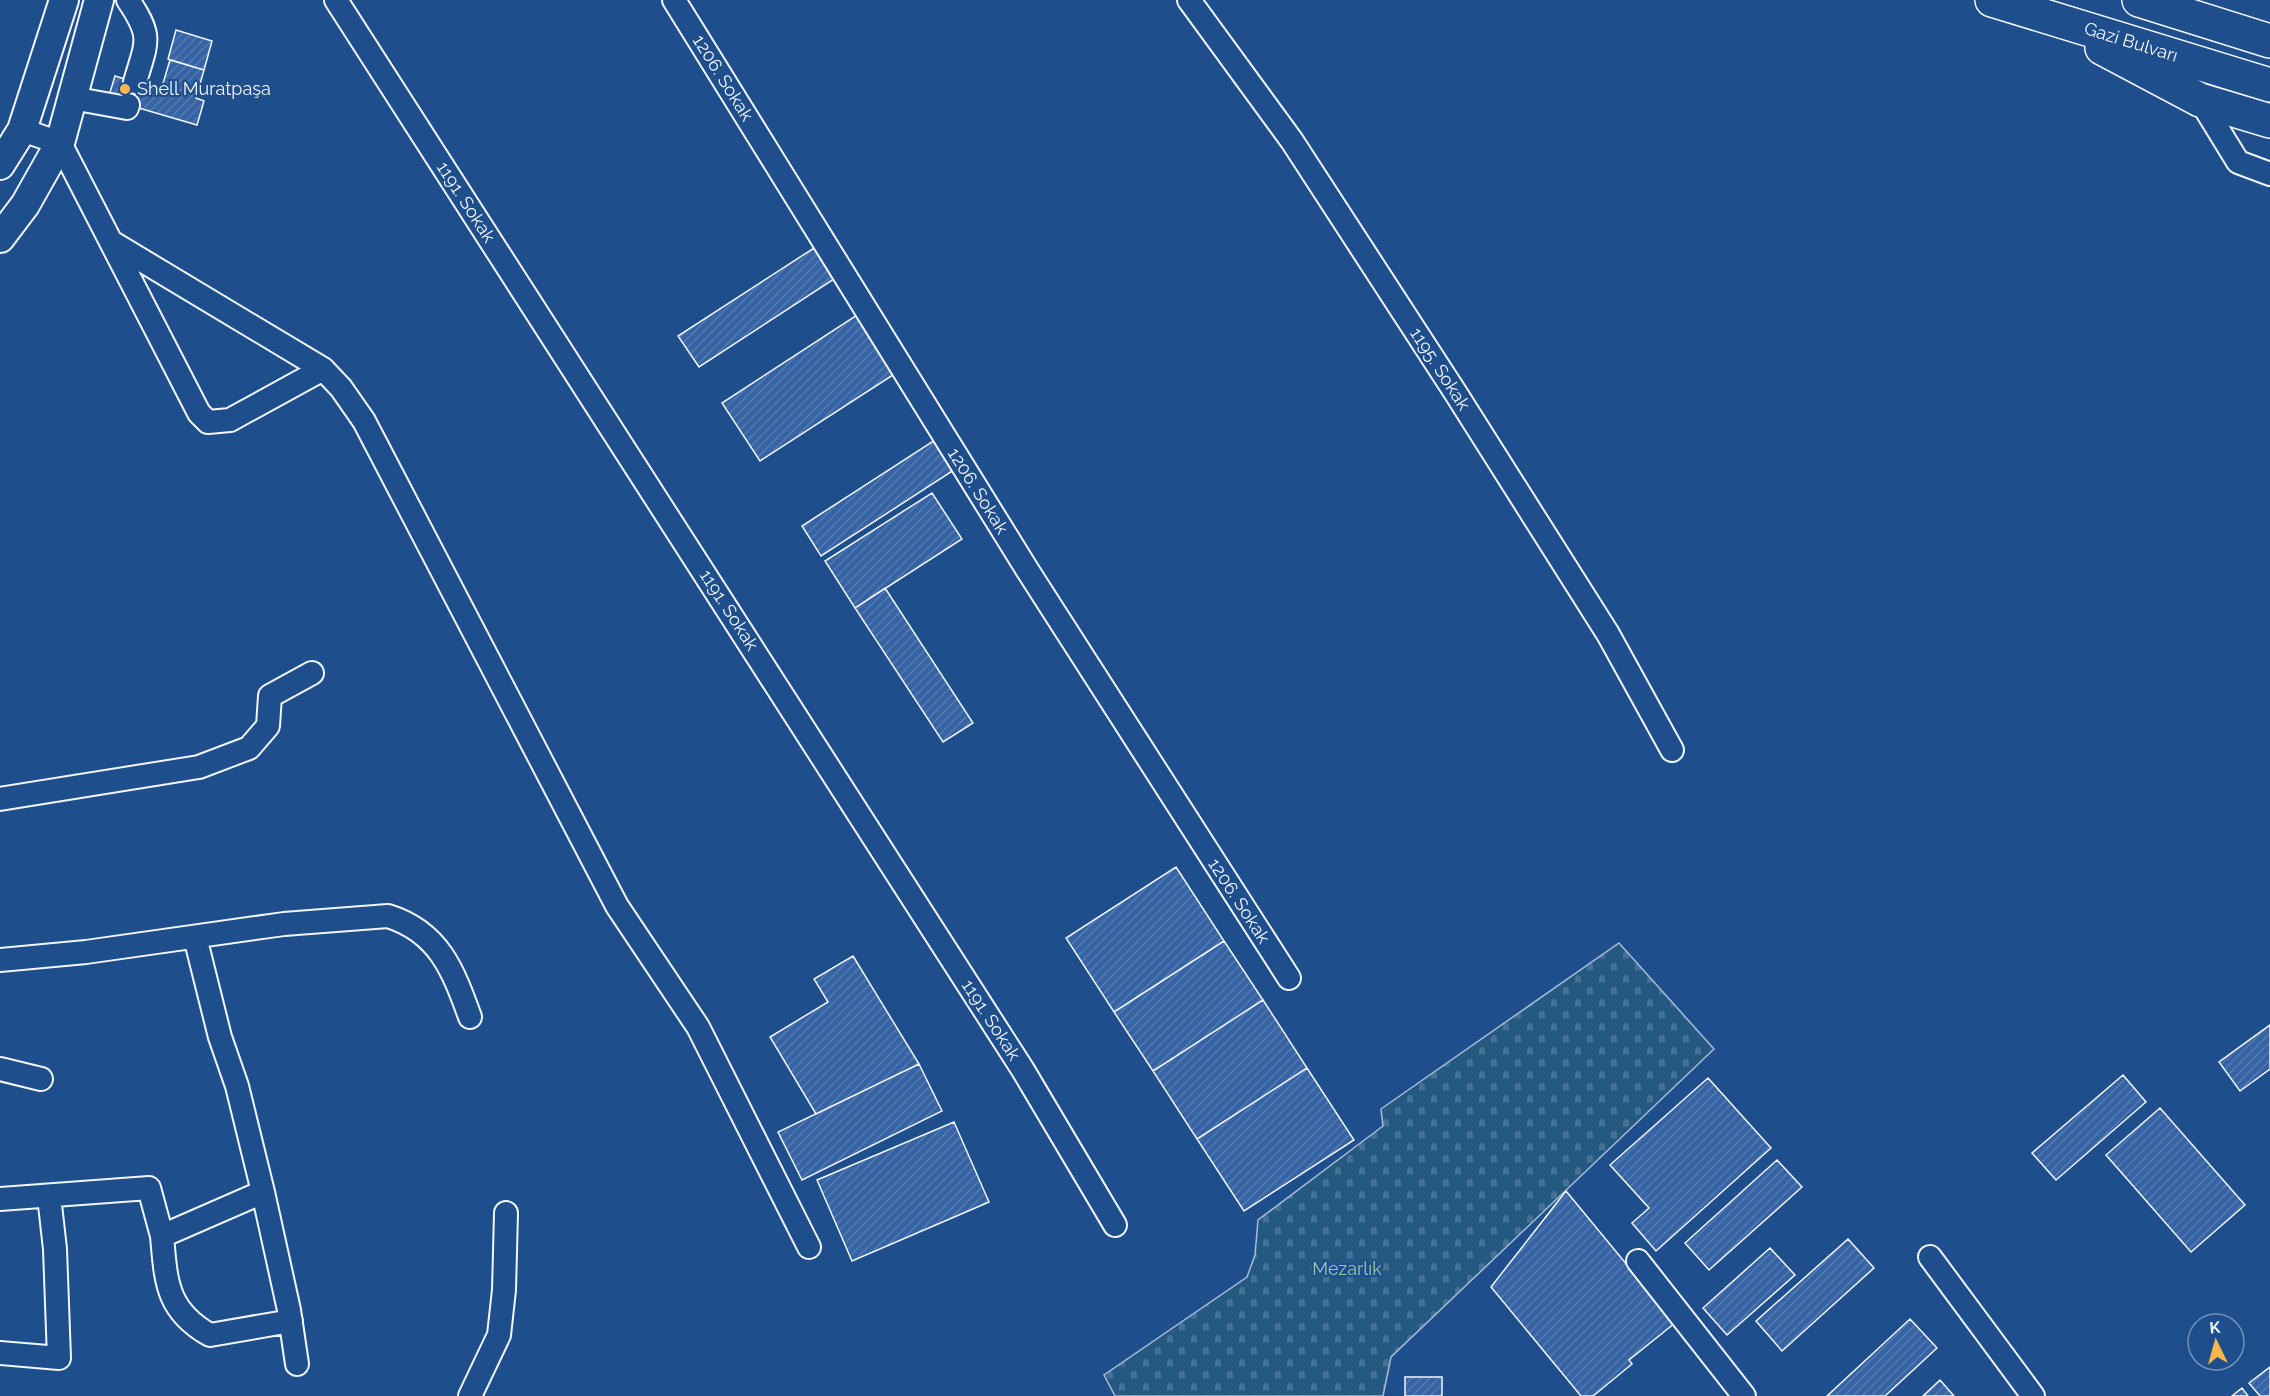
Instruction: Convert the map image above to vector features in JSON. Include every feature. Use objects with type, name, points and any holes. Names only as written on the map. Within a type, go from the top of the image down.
[{"type":"highway","name":"Gazi Bulvarı","points":[[1992,0],[2270,85]]},
{"type":"highway","points":[[2139,0],[2270,40]]},
{"type":"highway","points":[[2034,13],[2200,100],[2270,121]]},
{"type":"main road","points":[[0,165],[22,130],[64,0]]},
{"type":"main road","points":[[5,220],[60,143],[99,0]]},
{"type":"street","points":[[128,0],[141,20],[148,37],[135,82]]},
{"type":"street","name":"1191. Sokak","points":[[336,0],[1023,1070],[1116,1225]]},
{"type":"street","name":"1206. Sokak","points":[[674,0],[1028,572],[1289,978]]},
{"type":"street","name":"1195. Sokak","points":[[1189,0],[1292,141],[1449,382],[1608,634],[1672,750]]},
{"type":"street","points":[[72,98],[127,108],[128,105]]},
{"type":"street","points":[[2200,100],[2238,162],[2270,174]]},
{"type":"street","points":[[22,130],[60,143],[199,413],[208,422],[230,420],[323,369]]},
{"type":"street","points":[[113,243],[323,369],[341,387],[364,421],[618,906],[698,1027],[809,1247]]},
{"type":"street","points":[[0,799],[199,767],[249,748],[268,726],[270,696],[312,673]]},
{"type":"street","points":[[0,960],[86,952],[369,916],[388,916],[404,921],[432,940],[444,956],[470,1017]]},
{"type":"street","points":[[195,937],[220,1037],[237,1086],[291,1321],[297,1364]]},
{"type":"street","points":[[0,1070],[41,1079]]},
{"type":"street","points":[[0,1199],[149,1188],[162,1236],[167,1290],[179,1308],[199,1329],[210,1335],[291,1321]]},
{"type":"street","points":[[162,1236],[262,1192]]},
{"type":"street","points":[[0,1353],[59,1358],[55,1249],[49,1196]]},
{"type":"street","points":[[470,1396],[499,1335],[504,1290],[506,1213]]},
{"type":"street","points":[[1930,1257],[2032,1396]]},
{"type":"street","points":[[1638,1261],[1744,1396]]},
{"type":"green space","name":"Mezarlık","points":[[1619,943],[1714,1049],[1391,1357],[1383,1396],[1115,1396],[1104,1375],[1247,1277],[1255,1255],[1258,1220],[1383,1126],[1381,1109]]},
{"type":"building","points":[[176,30],[212,41],[204,70],[168,59]]},
{"type":"building","points":[[170,60],[204,70],[196,98],[204,101],[197,125],[108,99],[115,76],[161,90]]},
{"type":"building","points":[[814,248],[834,279],[699,367],[678,336]]},
{"type":"building","points":[[857,315],[896,373],[760,461],[722,403]]},
{"type":"building","points":[[938,438],[957,468],[821,556],[802,526]]},
{"type":"building","points":[[932,493],[962,539],[855,608],[825,561]]},
{"type":"building","points":[[885,588],[973,723],[943,742],[855,608]]},
{"type":"building","points":[[1176,867],[1224,941],[1114,1012],[1066,938]]},
{"type":"building","points":[[1224,941],[1263,1000],[1153,1071],[1114,1012]]},
{"type":"building","points":[[853,956],[919,1064],[816,1114],[770,1037],[828,1002],[814,979]]},
{"type":"building","points":[[1263,1000],[1307,1068],[1197,1139],[1153,1071]]},
{"type":"building","points":[[2270,1025],[2270,1069],[2240,1091],[2219,1062]]},
{"type":"building","points":[[919,1064],[942,1111],[802,1180],[778,1132]]},
{"type":"building","points":[[1307,1068],[1354,1140],[1244,1211],[1197,1139]]},
{"type":"building","points":[[2123,1075],[2146,1102],[2056,1180],[2032,1153]]},
{"type":"building","points":[[1708,1078],[1771,1148],[1656,1251],[1632,1223],[1649,1208],[1610,1165]]},
{"type":"building","points":[[2160,1108],[2245,1205],[2191,1252],[2106,1155]]},
{"type":"building","points":[[954,1122],[989,1202],[852,1261],[817,1180]]},
{"type":"building","points":[[1777,1160],[1802,1187],[1709,1270],[1685,1243]]},
{"type":"building","points":[[1566,1191],[1675,1323],[1629,1360],[1632,1364],[1593,1396],[1581,1396],[1491,1287]]},
{"type":"building","points":[[1848,1239],[1874,1268],[1782,1351],[1756,1321]]},
{"type":"building","points":[[1770,1248],[1795,1275],[1727,1335],[1703,1308]]},
{"type":"building","points":[[1910,1319],[1937,1348],[1885,1396],[1827,1396]]},
{"type":"building","points":[[2270,1367],[2270,1396],[2260,1396],[2249,1383]]},
{"type":"building","points":[[1405,1377],[1442,1377],[1442,1396],[1405,1396]]},
{"type":"building","points":[[1940,1380],[1954,1396],[1923,1396]]},
{"type":"building","points":[[2242,1388],[2248,1396],[2232,1396]]},
{"type":"place","name":"Shell Muratpaşa","points":[[125,89]]}]
